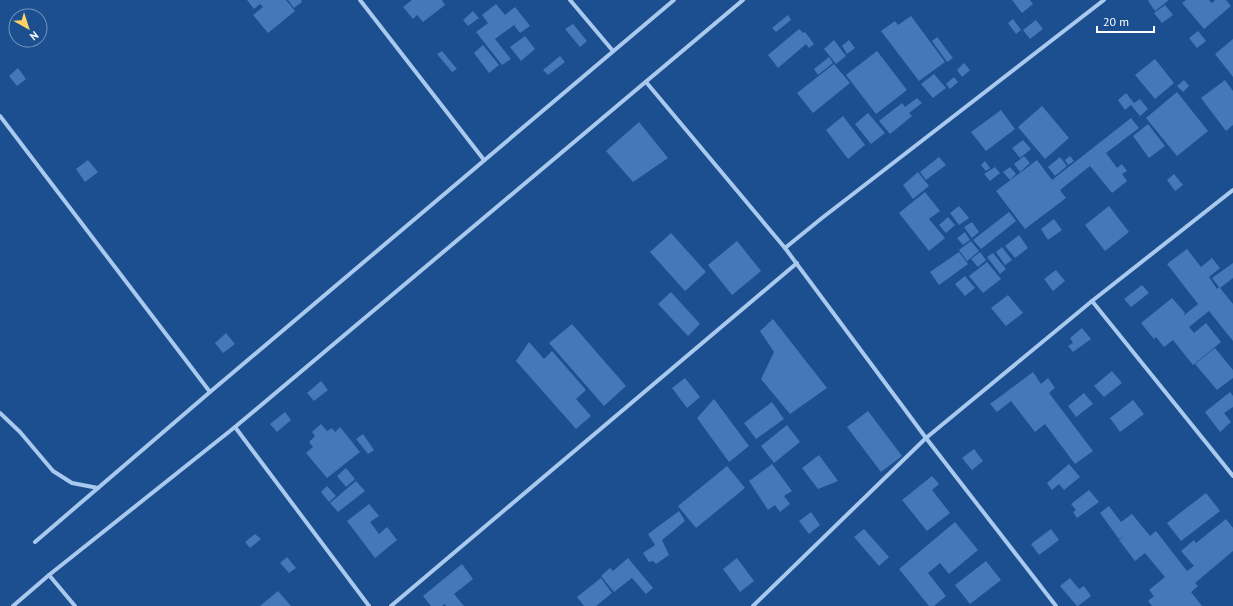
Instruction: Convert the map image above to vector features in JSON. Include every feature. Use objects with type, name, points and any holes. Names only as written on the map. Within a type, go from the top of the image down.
[{"type":"street","points":[[360,0],[484,160]]},
{"type":"street","points":[[570,0],[613,51]]},
{"type":"street","points":[[35,542],[674,0]]},
{"type":"street","points":[[13,606],[49,575],[235,427],[743,0]]},
{"type":"street","points":[[785,248],[828,213],[1104,0]]},
{"type":"street","points":[[646,82],[785,248],[926,438],[1056,606]]},
{"type":"street","points":[[0,116],[210,392]]},
{"type":"street","points":[[753,606],[926,438],[1092,301],[1233,190]]},
{"type":"street","points":[[391,606],[796,263]]},
{"type":"street","points":[[1092,301],[1233,476]]},
{"type":"street","points":[[0,413],[20,432],[53,470],[72,483],[98,488]]},
{"type":"street","points":[[235,427],[369,606]]},
{"type":"street","points":[[49,575],[75,606]]},
{"type":"building","points":[[247,0],[286,0],[295,11],[268,33],[253,15],[263,7],[260,4],[254,9]]},
{"type":"building","points":[[288,0],[301,0],[302,2],[294,8]]},
{"type":"building","points":[[412,0],[442,0],[445,5],[423,22],[417,15],[413,19],[403,7]]},
{"type":"building","points":[[1012,0],[1030,0],[1033,4],[1022,13]]},
{"type":"building","points":[[1169,0],[1155,11],[1148,1]]},
{"type":"building","points":[[1186,0],[1209,0],[1212,3],[1215,0],[1226,0],[1231,6],[1204,29],[1182,3]]},
{"type":"building","points":[[496,4],[505,15],[515,7],[530,26],[520,33],[514,25],[495,39],[511,59],[502,65],[476,32],[488,23],[482,15]]},
{"type":"building","points":[[1165,5],[1173,15],[1162,23],[1154,13]]},
{"type":"building","points":[[473,11],[479,18],[468,26],[463,20]]},
{"type":"building","points":[[788,15],[791,20],[776,32],[772,28]]},
{"type":"building","points":[[911,16],[945,62],[919,81],[881,31],[895,21],[898,25]]},
{"type":"building","points":[[1013,19],[1021,30],[1016,34],[1008,23]]},
{"type":"building","points":[[1036,20],[1043,29],[1030,39],[1023,30]]},
{"type":"building","points":[[573,24],[587,41],[580,47],[565,29]]},
{"type":"building","points":[[799,29],[803,33],[805,32],[814,44],[809,48],[806,44],[778,68],[768,55]]},
{"type":"building","points":[[1198,31],[1206,41],[1197,48],[1189,38]]},
{"type":"building","points":[[525,36],[535,49],[521,61],[510,47]]},
{"type":"building","points":[[937,37],[953,58],[947,62],[932,41]]},
{"type":"building","points":[[1233,39],[1233,77],[1215,54]]},
{"type":"building","points":[[834,40],[846,56],[836,64],[824,49]]},
{"type":"building","points":[[849,40],[855,48],[847,54],[842,46]]},
{"type":"building","points":[[483,45],[499,65],[489,73],[474,53]]},
{"type":"building","points":[[442,51],[457,69],[452,72],[437,54]]},
{"type":"building","points":[[877,51],[907,90],[876,114],[846,75]]},
{"type":"building","points":[[560,56],[565,62],[548,75],[543,70]]},
{"type":"building","points":[[829,57],[833,63],[818,75],[814,69]]},
{"type":"building","points":[[1155,59],[1174,83],[1155,99],[1135,75]]},
{"type":"building","points":[[964,63],[970,70],[962,77],[957,70]]},
{"type":"building","points":[[834,64],[850,83],[813,113],[797,93]]},
{"type":"building","points":[[18,68],[26,79],[17,86],[9,76]]},
{"type":"building","points":[[934,74],[946,88],[933,98],[921,84]]},
{"type":"building","points":[[954,77],[958,82],[950,89],[946,84]]},
{"type":"building","points":[[1184,80],[1189,86],[1183,92],[1177,86]]},
{"type":"building","points":[[1225,80],[1233,91],[1233,125],[1226,131],[1201,98]]},
{"type":"building","points":[[1177,92],[1208,131],[1177,156],[1146,118]]},
{"type":"building","points":[[1126,93],[1134,103],[1140,99],[1148,109],[1140,116],[1131,105],[1125,110],[1118,100]]},
{"type":"building","points":[[917,98],[922,103],[909,113],[912,116],[890,134],[879,121],[902,103],[905,107]]},
{"type":"building","points":[[1042,106],[1069,138],[1045,159],[1018,127]]},
{"type":"building","points":[[1001,110],[1015,129],[986,151],[971,132]]},
{"type":"building","points":[[868,113],[885,133],[871,144],[855,124]]},
{"type":"building","points":[[843,116],[865,145],[848,159],[826,130]]},
{"type":"building","points":[[1131,118],[1139,128],[1106,153],[1117,168],[1122,164],[1127,171],[1122,174],[1127,181],[1112,193],[1090,166],[1060,190],[1066,198],[1025,229],[996,191],[1037,160],[1052,180]]},
{"type":"building","points":[[639,122],[668,158],[633,182],[606,151]]},
{"type":"building","points":[[1148,124],[1165,146],[1149,158],[1133,136]]},
{"type":"building","points":[[1023,140],[1031,149],[1020,158],[1012,148]]},
{"type":"building","points":[[1024,156],[1030,163],[1020,172],[1014,164]]},
{"type":"building","points":[[1070,156],[1074,161],[1068,165],[1065,160]]},
{"type":"building","points":[[939,157],[946,165],[926,180],[920,172]]},
{"type":"building","points":[[1060,157],[1067,166],[1055,176],[1048,167]]},
{"type":"building","points":[[88,160],[98,172],[85,182],[76,169]]},
{"type":"building","points":[[985,161],[990,168],[986,171],[981,165]]},
{"type":"building","points":[[995,167],[1000,173],[990,181],[984,174]]},
{"type":"building","points":[[1010,167],[1016,174],[1010,180],[1003,172]]},
{"type":"building","points":[[918,172],[929,186],[913,199],[903,185]]},
{"type":"building","points":[[1174,174],[1183,185],[1175,191],[1167,180]]},
{"type":"building","points":[[925,192],[940,211],[929,219],[945,238],[929,251],[899,213]]},
{"type":"building","points":[[959,206],[969,218],[959,225],[950,213]]},
{"type":"building","points":[[1109,206],[1129,232],[1105,251],[1085,225]]},
{"type":"building","points":[[1009,212],[1016,221],[981,249],[973,240]]},
{"type":"building","points":[[948,217],[955,225],[946,233],[939,225]]},
{"type":"building","points":[[1054,219],[1062,230],[1048,240],[1041,229]]},
{"type":"building","points":[[972,222],[979,232],[972,238],[964,227]]},
{"type":"building","points":[[965,232],[970,240],[963,245],[957,238]]},
{"type":"building","points":[[671,233],[706,272],[685,291],[650,252]]},
{"type":"building","points":[[1019,235],[1028,248],[1015,258],[1005,246]]},
{"type":"building","points":[[737,241],[761,271],[732,295],[708,265]]},
{"type":"building","points":[[971,241],[979,251],[967,261],[959,250]]},
{"type":"building","points":[[1002,247],[1012,260],[1005,265],[996,252]]},
{"type":"building","points":[[1187,249],[1201,267],[1212,258],[1220,268],[1209,277],[1217,289],[1219,287],[1212,278],[1233,263],[1233,278],[1220,288],[1233,304],[1233,341],[1209,311],[1189,327],[1194,333],[1206,323],[1221,342],[1193,365],[1173,340],[1164,347],[1156,337],[1154,339],[1141,323],[1172,298],[1185,313],[1183,316],[1198,304],[1167,264]]},
{"type":"building","points":[[959,252],[968,264],[939,285],[930,272]]},
{"type":"building","points":[[980,252],[986,260],[978,267],[971,259]]},
{"type":"building","points":[[993,253],[1006,269],[1000,274],[987,257]]},
{"type":"building","points":[[987,262],[1001,279],[983,293],[969,276]]},
{"type":"building","points":[[1056,270],[1065,281],[1053,291],[1044,279]]},
{"type":"building","points":[[965,276],[975,288],[965,296],[955,284]]},
{"type":"building","points":[[1142,285],[1149,293],[1131,307],[1124,299]]},
{"type":"building","points":[[671,292],[700,324],[688,336],[658,304]]},
{"type":"building","points":[[1008,295],[1023,313],[1006,326],[991,308]]},
{"type":"building","points":[[773,319],[827,388],[790,414],[761,379],[774,352],[760,331]]},
{"type":"building","points":[[572,324],[626,386],[604,406],[549,343]]},
{"type":"building","points":[[1082,328],[1091,339],[1073,352],[1068,346],[1073,343],[1070,338]]},
{"type":"building","points":[[226,333],[235,344],[223,353],[215,343]]},
{"type":"building","points":[[529,342],[544,359],[552,351],[586,390],[576,399],[591,416],[576,429],[516,361]]},
{"type":"building","points":[[1215,348],[1233,370],[1233,378],[1217,390],[1195,364]]},
{"type":"building","points":[[1112,371],[1122,383],[1104,397],[1094,386]]},
{"type":"building","points":[[1033,372],[1041,384],[1048,378],[1055,388],[1049,393],[1093,451],[1075,464],[1045,424],[1035,432],[1011,401],[997,412],[990,404]]},
{"type":"building","points":[[685,378],[700,397],[687,408],[672,388]]},
{"type":"building","points":[[321,381],[328,390],[314,401],[307,393]]},
{"type":"building","points":[[1230,392],[1233,396],[1233,407],[1224,413],[1231,422],[1220,432],[1205,412]]},
{"type":"building","points":[[1084,393],[1093,404],[1076,417],[1068,406]]},
{"type":"building","points":[[714,399],[749,446],[729,462],[697,418]]},
{"type":"building","points":[[1133,400],[1144,414],[1120,432],[1110,418]]},
{"type":"building","points":[[772,402],[784,419],[756,439],[744,423]]},
{"type":"building","points":[[868,411],[902,456],[881,472],[847,427]]},
{"type":"building","points":[[285,412],[291,420],[277,432],[270,424]]},
{"type":"building","points":[[321,424],[327,431],[332,428],[335,432],[340,427],[360,452],[327,478],[306,453],[313,447],[309,442],[315,436],[312,432]]},
{"type":"building","points":[[787,425],[800,442],[774,463],[761,446]]},
{"type":"building","points":[[363,434],[374,450],[368,454],[356,439]]},
{"type":"building","points":[[974,449],[983,461],[972,470],[962,458]]},
{"type":"building","points":[[819,455],[838,481],[818,489],[802,468]]},
{"type":"building","points":[[772,464],[792,491],[784,496],[790,504],[780,512],[775,505],[768,510],[749,481]]},
{"type":"building","points":[[1069,464],[1080,477],[1064,490],[1059,484],[1052,490],[1047,483]]},
{"type":"building","points":[[727,466],[745,488],[696,528],[678,506]]},
{"type":"building","points":[[346,468],[355,479],[346,487],[337,476]]},
{"type":"building","points":[[932,476],[939,484],[932,490],[950,513],[927,531],[902,500]]},
{"type":"building","points":[[356,481],[365,491],[338,512],[330,503]]},
{"type":"building","points":[[327,486],[336,496],[329,502],[321,492]]},
{"type":"building","points":[[1089,490],[1099,502],[1077,518],[1073,512],[1076,510],[1071,504]]},
{"type":"building","points":[[1206,493],[1220,511],[1181,541],[1167,523]]},
{"type":"building","points":[[369,504],[379,516],[370,522],[379,534],[387,527],[397,540],[375,558],[347,521]]},
{"type":"building","points":[[1109,506],[1121,522],[1132,514],[1150,536],[1156,531],[1187,571],[1194,566],[1181,551],[1194,540],[1196,543],[1226,519],[1233,528],[1233,551],[1195,583],[1198,586],[1191,592],[1202,606],[1152,606],[1148,601],[1154,596],[1149,590],[1165,577],[1145,553],[1135,561],[1119,540],[1124,536],[1119,539],[1100,513]]},
{"type":"building","points":[[679,511],[685,521],[662,540],[669,555],[656,564],[653,561],[649,562],[643,553],[655,545],[648,534]]},
{"type":"building","points":[[811,512],[820,525],[809,534],[799,521]]},
{"type":"building","points":[[955,522],[978,550],[949,574],[940,563],[928,573],[946,596],[934,606],[929,606],[899,569]]},
{"type":"building","points":[[864,529],[889,557],[879,566],[854,537]]},
{"type":"building","points":[[1051,529],[1059,540],[1039,555],[1031,544]]},
{"type":"building","points":[[255,534],[261,539],[250,548],[245,542]]},
{"type":"building","points":[[287,557],[296,568],[289,573],[280,563]]},
{"type":"building","points":[[628,558],[653,588],[646,594],[632,578],[614,592],[601,576],[610,568],[613,571]]},
{"type":"building","points":[[737,558],[754,581],[740,592],[723,569]]},
{"type":"building","points":[[986,561],[1001,580],[970,604],[955,585]]},
{"type":"building","points":[[462,564],[473,579],[454,594],[464,606],[446,606],[445,604],[442,606],[431,606],[423,596]]},
{"type":"building","points":[[601,578],[612,593],[596,606],[584,606],[577,597]]},
{"type":"building","points":[[1070,578],[1079,589],[1084,586],[1091,596],[1078,606],[1060,586]]},
{"type":"building","points":[[278,591],[291,606],[260,606]]}]
